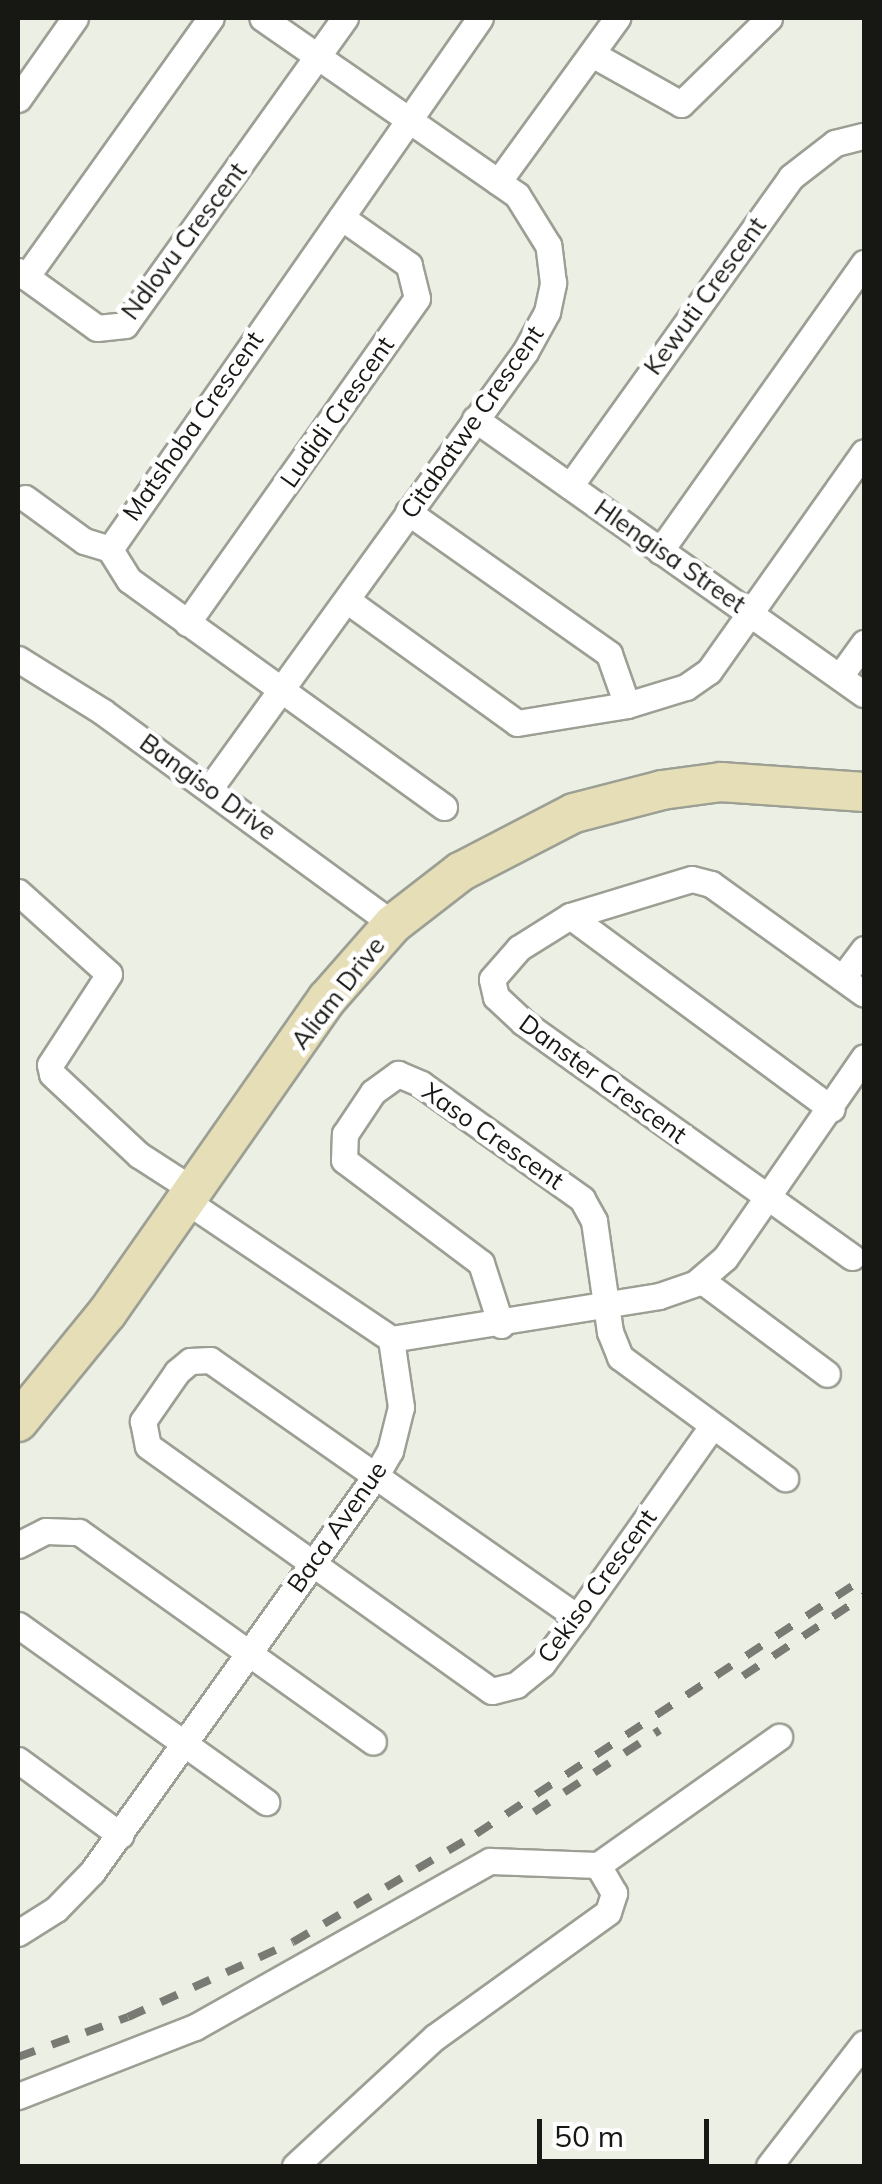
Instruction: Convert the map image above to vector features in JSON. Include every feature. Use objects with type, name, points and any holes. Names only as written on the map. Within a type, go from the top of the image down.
[{"type":"street","points":[[18,99],[75,18]]},
{"type":"street","points":[[22,274],[211,18]]},
{"type":"street","name":"Citabatwe Crescent","points":[[210,788],[348,601],[539,327],[553,283],[548,244],[532,214],[498,182],[262,18]]},
{"type":"street","name":"Ndlovu Crescent","points":[[22,274],[98,328],[125,325],[345,18]]},
{"type":"street","name":"Matshoba Crescent","points":[[444,807],[187,623],[118,569],[110,549],[480,18]]},
{"type":"street","points":[[498,182],[617,18]]},
{"type":"street","points":[[592,54],[681,104],[769,18]]},
{"type":"street","name":"Kewuti Crescent","points":[[570,486],[790,177],[835,142],[864,136]]},
{"type":"street","name":"Ludidi Crescent","points":[[187,623],[417,298],[409,265],[341,218]]},
{"type":"street","points":[[660,551],[864,264]]},
{"type":"street","name":"Hlengisa Street","points":[[475,419],[864,694]]},
{"type":"street","points":[[348,601],[517,723],[627,705],[698,680],[864,452]]},
{"type":"street","points":[[24,498],[84,541],[110,549]]},
{"type":"street","points":[[408,512],[608,654],[627,705]]},
{"type":"street","points":[[840,676],[864,643]]},
{"type":"street","name":"Bangiso Drive","points":[[18,659],[210,788],[393,924]]},
{"type":"street","name":"Aliam Drive","points":[[18,1422],[56,1382],[327,1000],[393,924],[504,844],[574,813],[721,782],[864,792]]},
{"type":"street","name":"Danster Crescent","points":[[852,1257],[496,997],[492,979],[506,959],[570,916],[701,880],[864,994]]},
{"type":"street","points":[[18,892],[109,974],[50,1065],[52,1074],[189,1195],[390,1340],[608,1306],[701,1280],[769,1198],[864,1057]]},
{"type":"street","points":[[570,916],[832,1109]]},
{"type":"street","points":[[843,976],[864,948]]},
{"type":"street","name":"Xaso Crescent","points":[[501,1325],[481,1263],[344,1160],[344,1134],[373,1092],[398,1074],[420,1084],[582,1199],[594,1221],[608,1306]]},
{"type":"street","points":[[701,1280],[827,1374]]},
{"type":"street","points":[[608,1306],[610,1332],[627,1365],[784,1478]]},
{"type":"street","name":"Baca Avenue","points":[[18,1933],[75,1891],[120,1835],[376,1475],[394,1442],[401,1407],[390,1340]]},
{"type":"street","points":[[311,1565],[148,1446],[141,1430],[154,1400],[190,1361],[210,1360],[577,1617]]},
{"type":"street","name":"Cekiso Crescent","points":[[311,1565],[492,1691],[530,1676],[577,1617],[711,1428]]},
{"type":"street","points":[[18,1545],[46,1531],[79,1532],[373,1742]]},
{"type":"street","points":[[18,1625],[266,1802]]},
{"type":"street","points":[[18,2096],[195,2028],[490,1862],[598,1865],[779,1738]]},
{"type":"street","points":[[18,1760],[120,1835]]},
{"type":"street","points":[[295,2166],[435,2037],[608,1912],[614,1893],[598,1865]]},
{"type":"street","points":[[769,2166],[864,2043]]},
{"type":"railway","points":[[18,2057],[128,2017],[293,1942],[476,1834],[864,1578]]},
{"type":"railway","points":[[743,1676],[864,1596]]},
{"type":"railway","points":[[534,1812],[660,1730]]}]
